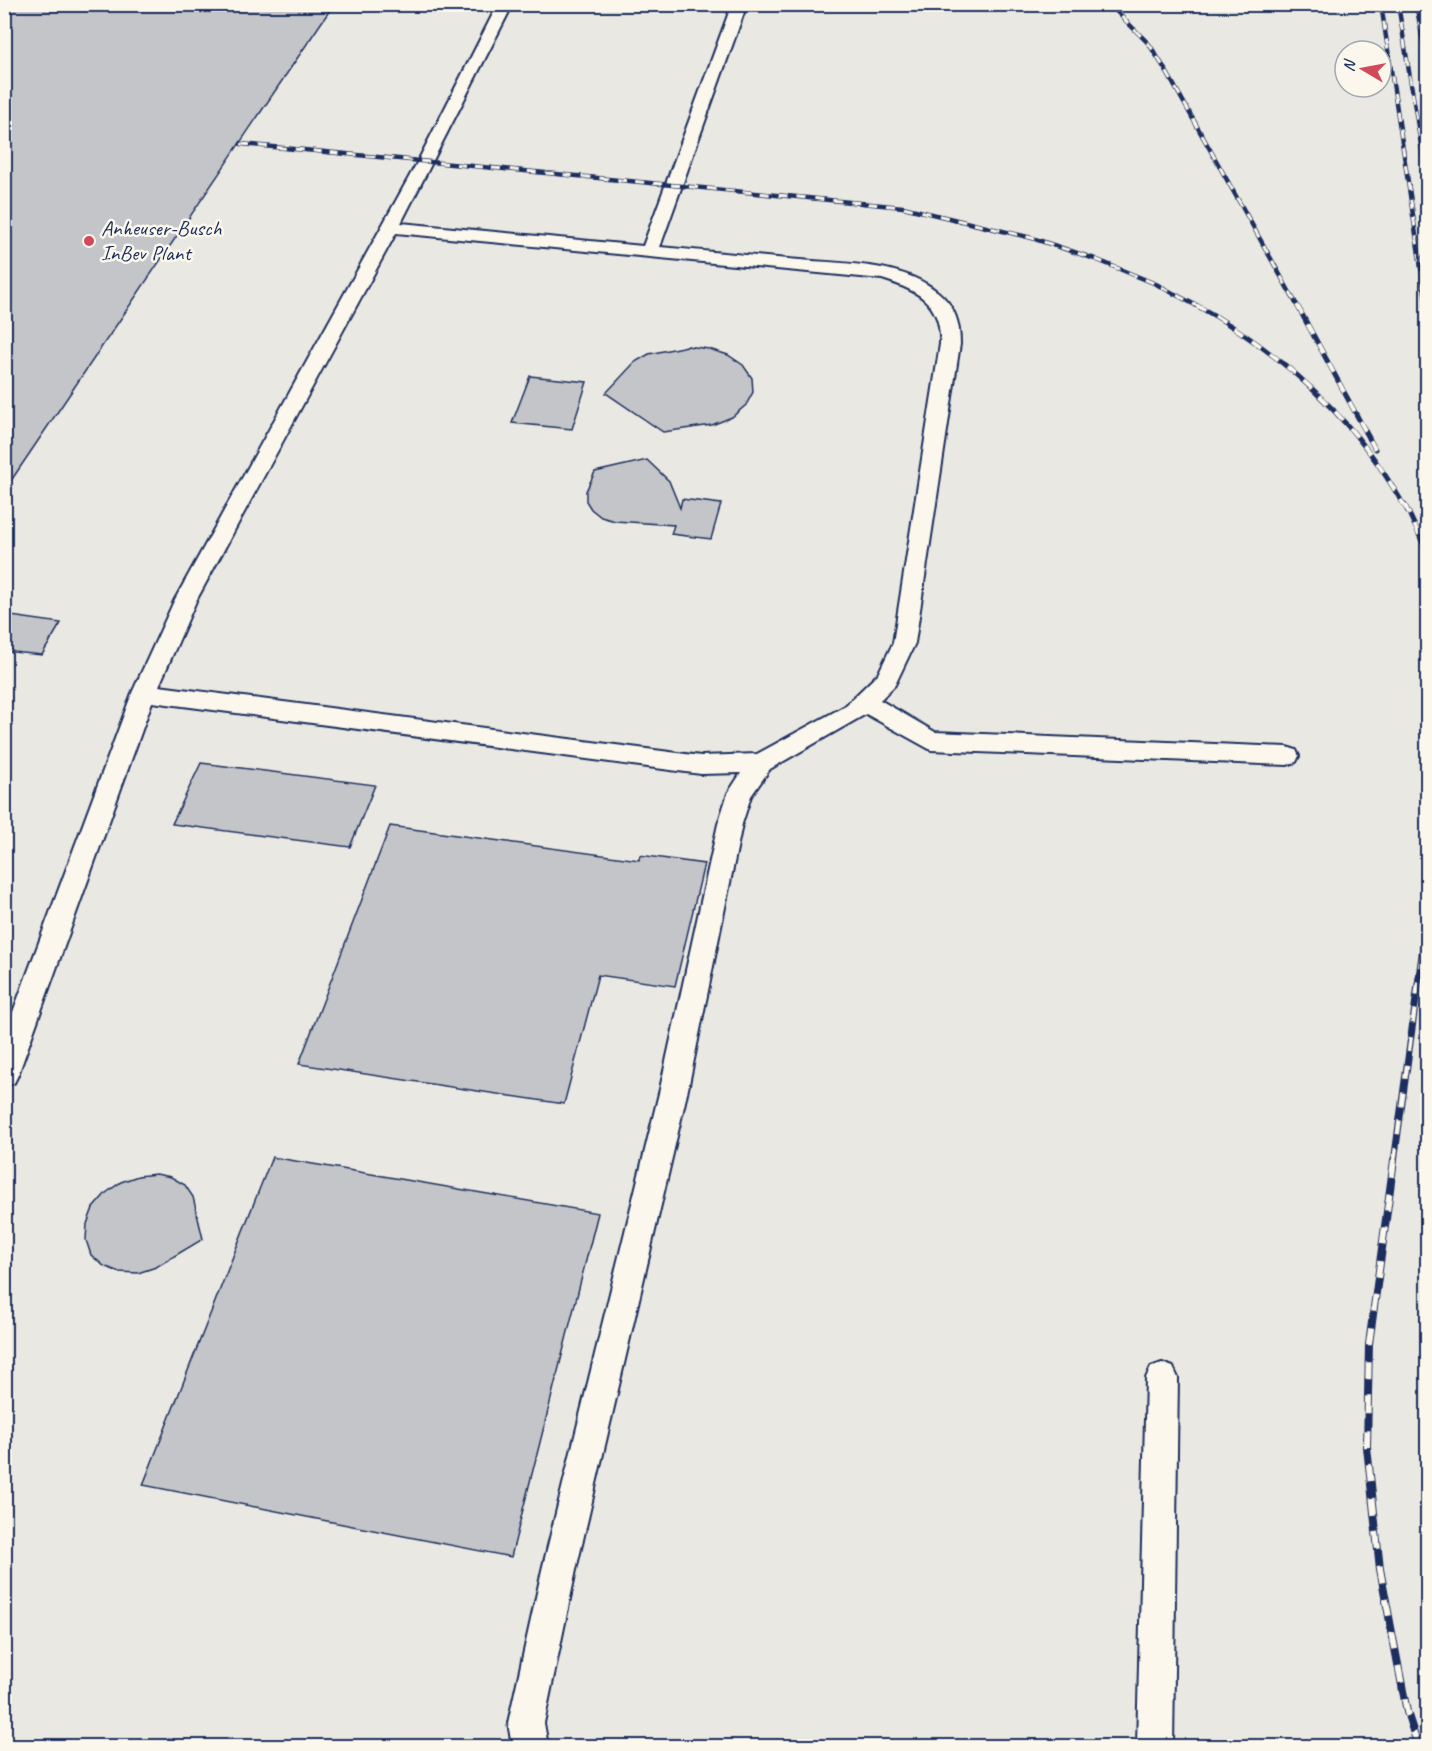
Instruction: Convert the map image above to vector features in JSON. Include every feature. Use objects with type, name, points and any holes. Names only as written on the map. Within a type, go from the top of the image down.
[{"type":"lane","points":[[4,1075],[144,693],[185,601],[390,227],[506,4]]},
{"type":"lane","points":[[650,251],[740,4]]},
{"type":"lane","points":[[390,227],[883,274],[911,282],[937,300],[950,321],[950,344],[904,643],[887,679],[853,712],[761,763],[740,793],[730,824],[674,1089],[559,1570],[526,1723],[530,1746]]},
{"type":"lane","points":[[144,693],[701,765],[761,763]]},
{"type":"lane","points":[[864,702],[931,741],[1287,756]]},
{"type":"lane","points":[[1155,1746],[1162,1378]]},
{"type":"shaded area","points":[[5,5],[1427,5],[1427,1746],[5,1746]]},
{"type":"building","name":"Anheuser-Busch InBev Plant","points":[[4,4],[334,4],[4,491]]},
{"type":"building","points":[[687,346],[728,355],[743,365],[752,378],[753,392],[746,405],[732,417],[712,425],[663,432],[606,393],[635,362],[649,354]]},
{"type":"building","points":[[530,376],[587,382],[572,429],[512,423]]},
{"type":"building","points":[[647,460],[669,481],[680,508],[682,499],[721,504],[711,539],[671,534],[674,525],[615,521],[601,517],[591,509],[586,501],[586,491],[595,472]]},
{"type":"building","points":[[4,615],[61,623],[42,655],[4,651]]},
{"type":"building","points":[[201,763],[375,785],[350,847],[172,824]]},
{"type":"building","points":[[390,826],[639,860],[640,855],[704,864],[675,986],[598,975],[564,1104],[299,1064]]},
{"type":"building","points":[[272,1157],[598,1213],[511,1557],[143,1485]]},
{"type":"building","points":[[156,1174],[171,1177],[185,1185],[193,1197],[203,1239],[156,1267],[138,1273],[119,1272],[104,1266],[91,1255],[86,1240],[87,1224],[93,1208],[106,1193],[121,1182],[138,1176]]},
{"type":"railway","points":[[1109,4],[1149,44],[1165,69],[1298,307]]},
{"type":"railway","points":[[1381,4],[1427,307]]},
{"type":"railway","points":[[1398,4],[1428,188]]},
{"type":"railway","points":[[1416,4],[1428,67]]},
{"type":"railway","points":[[241,144],[903,207],[1032,238],[1095,259],[1156,284],[1199,307]]},
{"type":"railway","points":[[1196,305],[1245,335],[1312,389],[1369,452],[1408,511]]},
{"type":"railway","points":[[1297,305],[1375,449]]},
{"type":"railway","points":[[1426,305],[1428,316]]},
{"type":"railway","points":[[1405,505],[1408,511]]},
{"type":"railway","points":[[1408,511],[1428,554]]},
{"type":"railway","points":[[1394,1162],[1428,910]]},
{"type":"railway","points":[[1394,1160],[1369,1344],[1367,1447],[1380,1569],[1407,1712],[1418,1746]]},
{"type":"place","name":"Anheuser-Busch InBev Plant","points":[[89,241]]}]
